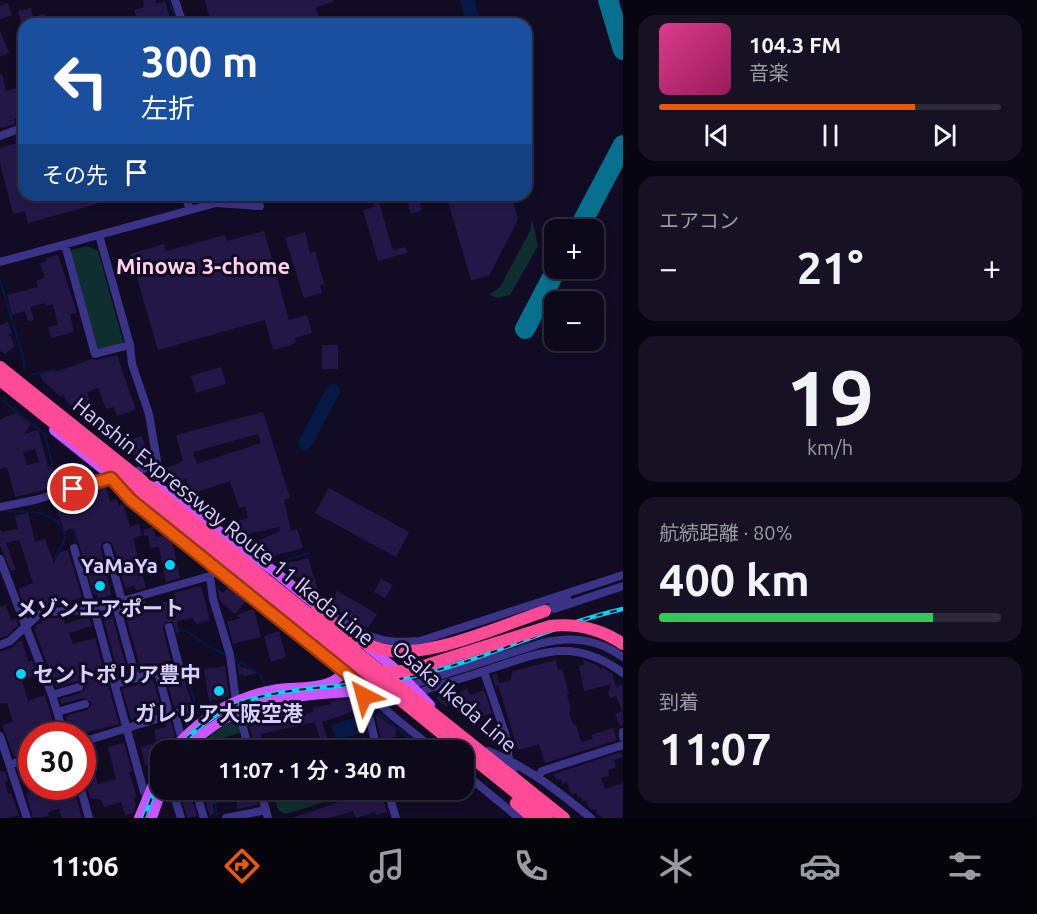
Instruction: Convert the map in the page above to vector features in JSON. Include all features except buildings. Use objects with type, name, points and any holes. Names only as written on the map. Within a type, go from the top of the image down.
[{"type":"highway","name":"Hanshin Expressway Route 11 Ikeda Line","points":[[0,367],[564,818]]},
{"type":"highway","name":"Hanshin Expressway Route 11 Ikeda Line","points":[[0,380],[110,472],[413,710],[444,740]]},
{"type":"highway","points":[[110,472],[314,642],[340,659],[358,667],[387,672],[405,671],[539,629],[562,625],[597,630],[623,644]]},
{"type":"highway","points":[[221,544],[344,630],[379,648],[401,652],[435,648],[544,611]]},
{"type":"highway","points":[[413,710],[450,740]]},
{"type":"highway","points":[[474,759],[547,818]]},
{"type":"highway","points":[[474,766],[533,818]]},
{"type":"main road","name":"Osaka Ikeda Line","points":[[0,360],[137,471],[275,572],[329,615],[393,667],[414,689],[488,751],[573,818]]},
{"type":"main road","name":"Osaka Ikeda Line","points":[[0,387],[110,472],[340,658],[372,688],[442,740]]},
{"type":"main road","points":[[275,572],[278,580],[297,600],[376,668],[378,673],[372,688]]},
{"type":"main road","points":[[181,740],[215,712],[237,706],[274,690],[322,685],[336,680],[345,672],[346,667],[340,658]]},
{"type":"main road","points":[[197,740],[237,706],[372,688],[414,689]]},
{"type":"main road","name":"Osaka Ikeda Line","points":[[474,766],[527,812],[539,818]]},
{"type":"main road","points":[[140,818],[150,790]]},
{"type":"main road","points":[[151,818],[158,800]]},
{"type":"street","points":[[175,0],[181,18]]},
{"type":"street","points":[[0,136],[18,129]]},
{"type":"street","points":[[187,201],[190,210]]},
{"type":"street","points":[[0,262],[216,203],[260,206]]},
{"type":"street","points":[[99,235],[130,345],[132,364],[149,414],[157,461],[137,471]]},
{"type":"street","points":[[65,244],[95,354],[130,345]]},
{"type":"street","points":[[0,507],[35,500],[110,472],[131,500],[213,573],[345,672],[372,688],[394,717],[423,740]]},
{"type":"street","points":[[107,547],[136,678]]},
{"type":"street","points":[[74,548],[116,684],[144,792],[148,794]]},
{"type":"street","points":[[0,559],[60,722]]},
{"type":"street","points":[[0,645],[10,641],[38,615],[46,612],[93,609],[213,573]]},
{"type":"street","points":[[213,573],[213,599],[230,655],[237,706],[246,740]]},
{"type":"street","points":[[544,611],[562,600],[615,582],[622,574]]},
{"type":"street","points":[[329,615],[339,618],[371,637],[406,642],[420,641],[622,574]]},
{"type":"street","points":[[544,611],[623,586]]},
{"type":"street","points":[[116,684],[179,666],[169,627]]},
{"type":"street","points":[[406,642],[414,662],[423,668],[478,670],[542,643],[564,639],[596,642],[623,657]]},
{"type":"street","points":[[410,653],[420,641]]},
{"type":"street","points":[[414,689],[536,654],[568,650],[593,655],[623,673]]},
{"type":"street","points":[[414,689],[459,669]]},
{"type":"street","points":[[478,670],[505,733],[508,759],[527,812]]},
{"type":"street","points":[[158,672],[172,714],[184,737]]},
{"type":"street","points":[[52,695],[79,687]]},
{"type":"street","points":[[372,688],[365,698],[375,740]]},
{"type":"street","points":[[57,712],[85,704]]},
{"type":"street","points":[[96,738],[189,709]]},
{"type":"street","points":[[623,732],[623,737]]},
{"type":"street","points":[[0,738],[6,762],[27,818]]},
{"type":"street","points":[[538,777],[542,771],[623,746]]},
{"type":"street","points":[[488,751],[508,759],[538,777],[591,818]]},
{"type":"street","points":[[474,781],[519,818]]},
{"type":"street","points":[[84,800],[89,818]]},
{"type":"street","points":[[175,800],[181,818]]},
{"type":"street","points":[[198,800],[204,818]]},
{"type":"street","points":[[390,800],[396,818]]},
{"type":"street","points":[[140,818],[146,812],[149,812],[151,818]]},
{"type":"street","points":[[226,818],[267,814]]},
{"type":"green space","points":[[532,219],[538,246],[510,295],[498,298],[489,295],[500,287],[530,231]]},
{"type":"green space","points":[[87,246],[98,251],[123,341],[121,344],[100,350],[96,349],[70,254],[72,250]]},
{"type":"green space","points":[[238,719],[242,732],[218,740],[205,740],[223,726]]},
{"type":"green space","points":[[275,800],[332,800],[285,814],[278,810]]},
{"type":"water","points":[[359,716],[364,732],[336,740],[331,725]]},
{"type":"waterway","points":[[169,0],[176,18]]},
{"type":"waterway","points":[[467,0],[472,18]]},
{"type":"waterway","points":[[0,280],[23,357],[24,368]]},
{"type":"waterway","points":[[32,374],[55,370],[57,375]]},
{"type":"waterway","points":[[305,443],[333,391]]},
{"type":"waterway","points":[[3,401],[45,434],[58,489]]},
{"type":"waterway","points":[[60,496],[67,510]]},
{"type":"waterway","points":[[4,510],[38,513],[60,524],[64,541],[52,562]]},
{"type":"waterway","points":[[73,527],[77,548]]},
{"type":"waterway","points":[[274,563],[309,553]]},
{"type":"waterway","points":[[175,628],[187,631],[204,644],[226,655]]},
{"type":"waterway","points":[[234,659],[260,674],[265,685]]},
{"type":"waterway","points":[[183,665],[195,703],[190,713]]},
{"type":"waterway","points":[[371,707],[412,740]]},
{"type":"waterway","points":[[215,801],[217,816]]},
{"type":"taxiway","points":[[608,0],[623,50]]},
{"type":"taxiway","points":[[584,219],[623,145]]},
{"type":"taxiway","points":[[525,329],[551,279]]},
{"type":"railway","points":[[186,740],[224,710],[243,702],[285,692],[414,676],[467,661],[570,624],[623,609]]},
{"type":"railway","points":[[144,818],[151,800]]},
{"type":"place","name":"YaMaYa","points":[[170,565]]},
{"type":"place","name":"メゾンエアポート","points":[[100,586]]},
{"type":"place","name":"セントポリア豊中","points":[[21,674]]},
{"type":"place","name":"ガレリア大阪空港","points":[[219,691]]},
{"type":"district","name":"Minowa 3-chome","points":[[203,265]]},
{"type":"route","points":[[73,489],[111,478],[131,500],[345,672],[365,690],[364,696]]}]
